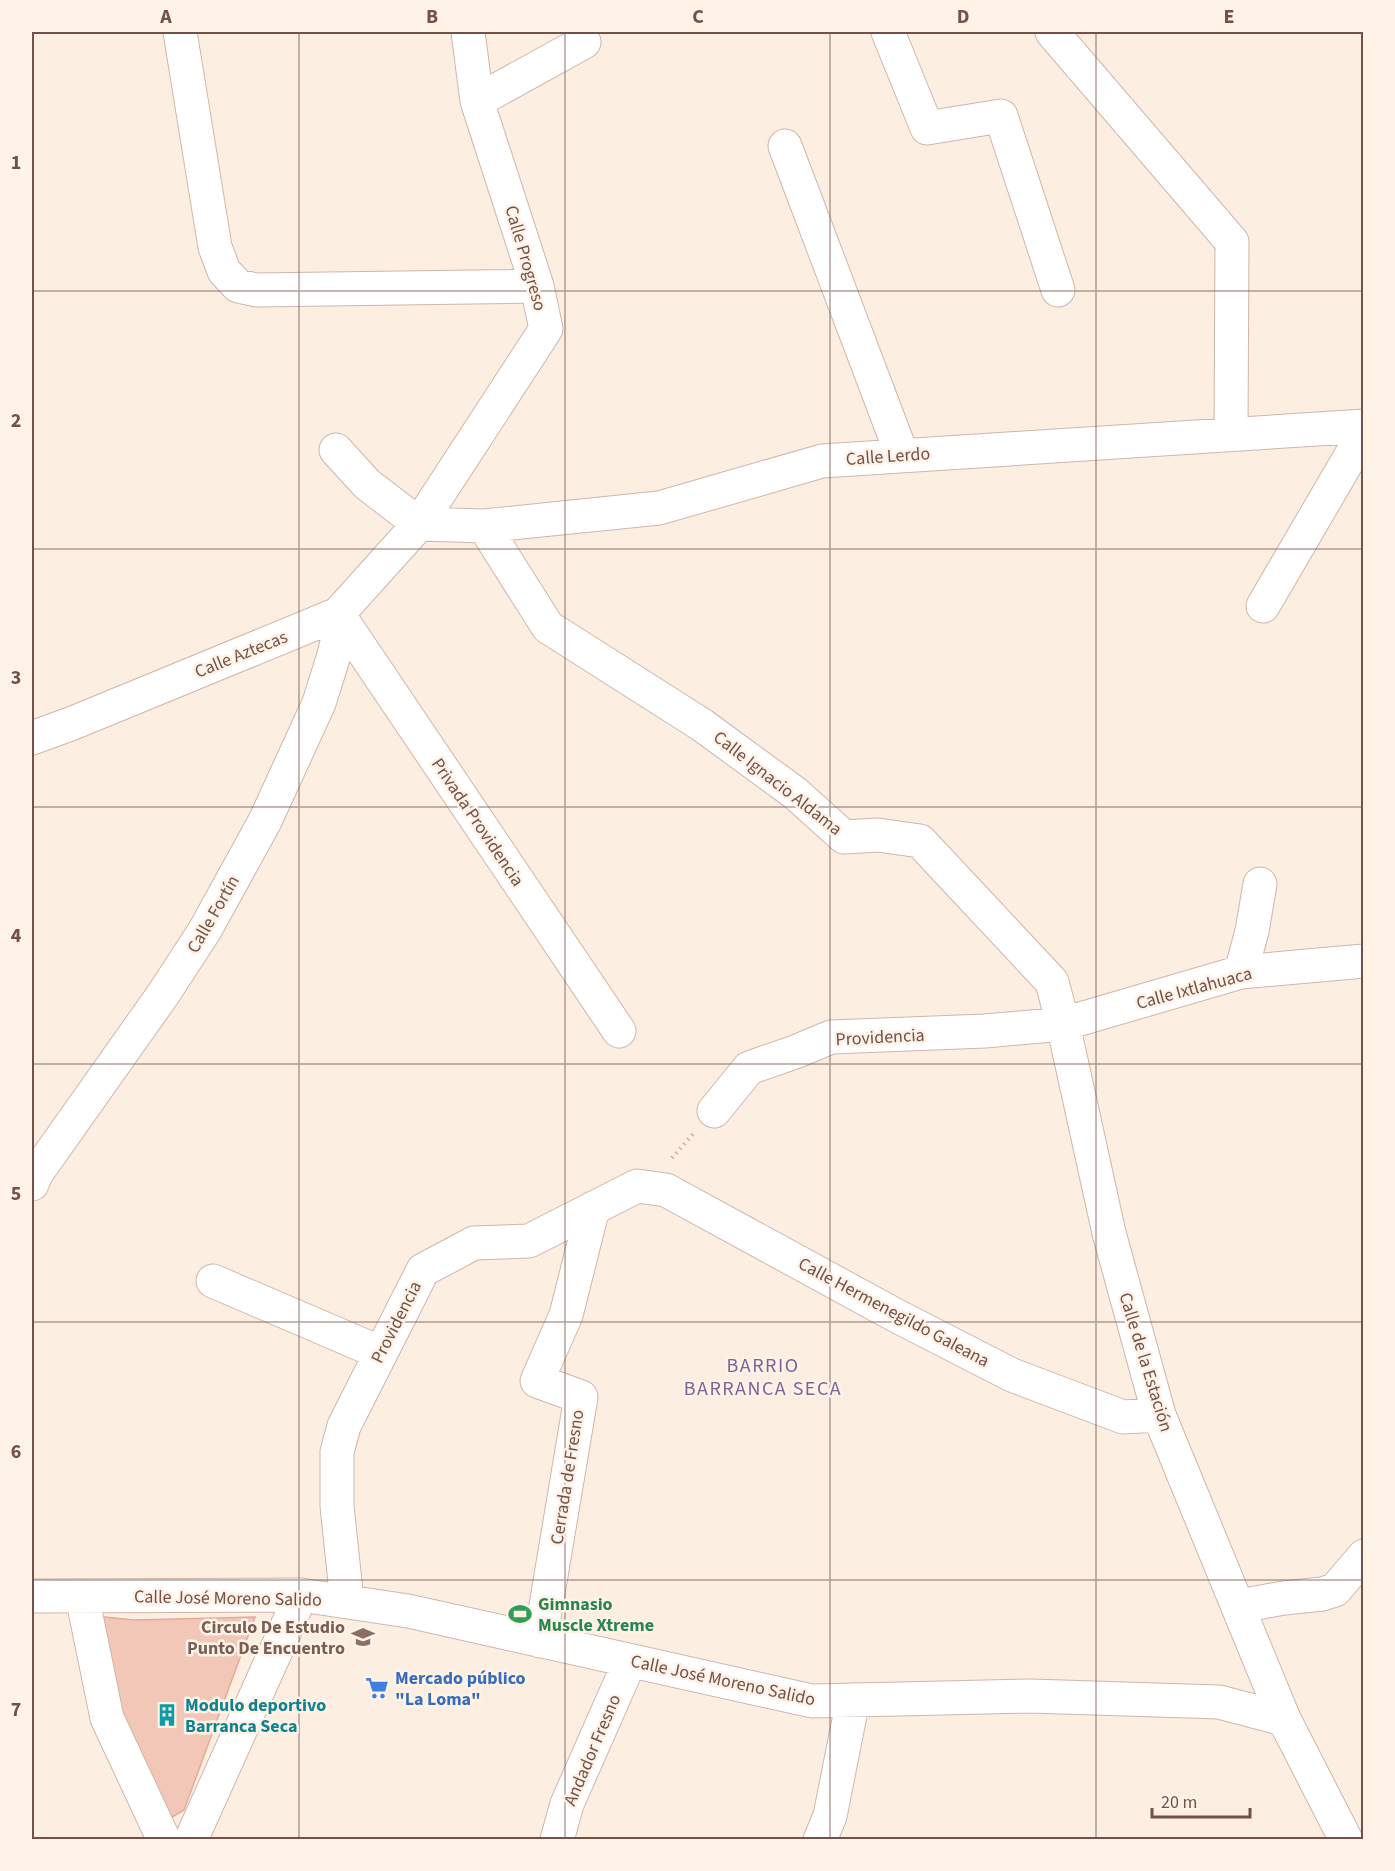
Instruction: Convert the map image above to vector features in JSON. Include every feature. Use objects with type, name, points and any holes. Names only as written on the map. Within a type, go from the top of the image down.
[{"type":"street","points":[[180,32],[214,247],[224,272],[238,286],[256,290],[537,286]]},
{"type":"street","name":"Calle Progreso","points":[[419,524],[546,329],[537,286],[477,101],[468,32]]},
{"type":"street","points":[[888,32],[927,128],[1001,116],[1058,290]]},
{"type":"street","points":[[1052,32],[1232,242],[1231,435]]},
{"type":"street","points":[[477,101],[584,42]]},
{"type":"street","points":[[784,146],[902,455]]},
{"type":"street","name":"Calle Lerdo","points":[[419,524],[484,526],[659,508],[822,461],[1364,426]]},
{"type":"street","points":[[1263,606],[1364,433]]},
{"type":"street","points":[[336,450],[367,484],[419,524]]},
{"type":"street","name":"Calle Aztecas","points":[[32,738],[334,616],[419,524]]},
{"type":"street","name":"Calle Ignacio Aldama","points":[[484,526],[548,627],[702,725],[795,793],[844,837],[878,835],[920,841],[1052,982],[1063,1024]]},
{"type":"street","name":"Privada Providencia","points":[[334,616],[619,1031]]},
{"type":"street","name":"Calle Fortín","points":[[32,1184],[36,1174],[164,993],[205,930],[265,821],[319,703],[337,642],[334,616]]},
{"type":"street","points":[[1241,972],[1252,931],[1260,884]]},
{"type":"street","name":"Calle Ixtlahuaca","points":[[1063,1024],[1241,972],[1364,960]]},
{"type":"street","name":"Providencia","points":[[714,1111],[749,1068],[831,1037],[985,1031],[1063,1024]]},
{"type":"street","name":"Calle de la Estación","points":[[1063,1024],[1109,1233],[1159,1415],[1284,1719]]},
{"type":"street","name":"Providencia","points":[[346,1601],[337,1506],[337,1452],[344,1426],[423,1270],[474,1243],[529,1242],[593,1208],[644,1187]]},
{"type":"street","name":"Calle Hermenegildo Galeana","points":[[644,1187],[666,1190],[895,1315],[1012,1375],[1124,1417],[1159,1415]]},
{"type":"street","name":"Cerrada de Fresno","points":[[540,1641],[581,1397],[537,1381],[566,1315],[593,1208]]},
{"type":"street","points":[[213,1281],[381,1353]]},
{"type":"street","points":[[1239,1606],[1322,1594],[1335,1590],[1364,1556]]},
{"type":"street","points":[[191,1839],[301,1595]]},
{"type":"street","name":"Calle José Moreno Salido","points":[[32,1596],[301,1595],[346,1601],[408,1611],[812,1701],[1031,1696],[1218,1702],[1284,1719]]},
{"type":"street","points":[[82,1596],[107,1718],[164,1839]]},
{"type":"street","name":"Andador Fresno","points":[[557,1839],[567,1804],[630,1661]]},
{"type":"street","points":[[820,1839],[830,1816],[853,1700]]},
{"type":"street","points":[[1284,1719],[1346,1839]]},
{"type":"path","points":[[644,1187],[714,1111]]},
{"type":"building","name":"Modulo deportivo Barranca Seca","points":[[85,1615],[134,1620],[255,1617],[184,1810],[169,1819],[144,1816]]},
{"type":"place","name":"Gimnasio Muscle Xtreme","points":[[520,1614]]},
{"type":"place","name":"Circulo De Estudio Punto De Encuentro","points":[[363,1637]]},
{"type":"place","name":"Mercado público \"La Loma\"","points":[[377,1688]]},
{"type":"place","name":"Modulo deportivo Barranca Seca","points":[[167,1715]]},
{"type":"district","name":"BARRIO BARRANCA SECA","points":[[763,1376]]}]
